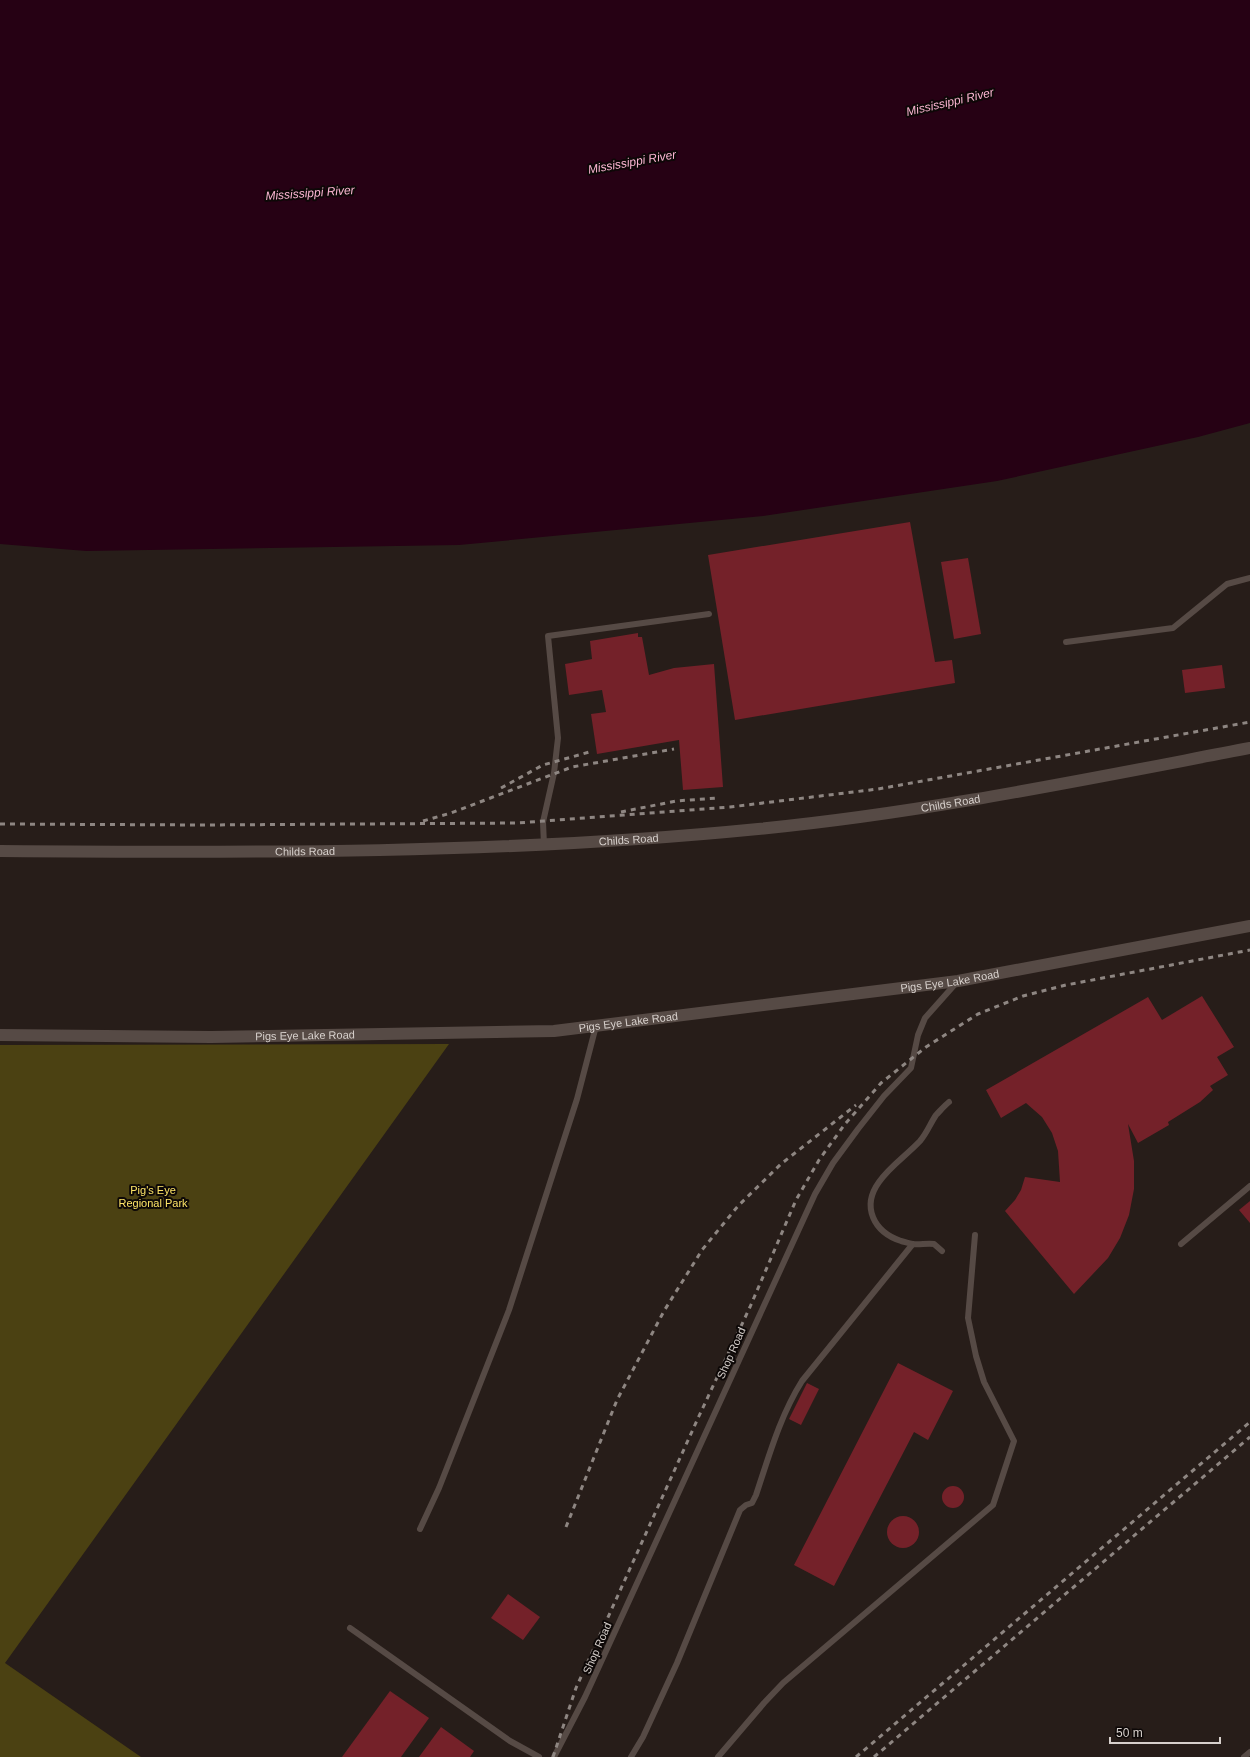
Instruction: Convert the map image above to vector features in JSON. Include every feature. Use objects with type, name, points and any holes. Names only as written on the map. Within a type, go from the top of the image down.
[{"type":"street","name":"Childs Road","points":[[0,851],[257,853],[544,845],[644,839],[760,829],[878,815],[1014,793],[1250,748]]},
{"type":"street","name":"Pigs Eye Lake Road","points":[[0,1035],[211,1037],[554,1031],[958,981],[1250,926]]},
{"type":"lane","points":[[1066,642],[1173,628],[1227,584],[1250,578]]},
{"type":"lane","points":[[544,845],[543,822],[554,772],[558,738],[548,636],[709,614]]},
{"type":"lane","name":"Shop Road","points":[[554,1757],[585,1697],[815,1194],[833,1163],[858,1129],[884,1096],[911,1068],[918,1035],[925,1018],[958,981]]},
{"type":"lane","points":[[420,1529],[439,1488],[509,1310],[577,1099],[596,1026]]},
{"type":"lane","points":[[942,1251],[934,1244],[922,1243],[912,1245],[883,1233],[876,1224],[870,1206],[870,1200],[879,1182],[891,1168],[920,1141],[930,1129],[936,1116],[948,1102]]},
{"type":"lane","points":[[1180,1244],[1250,1186]]},
{"type":"lane","points":[[718,1757],[783,1683],[993,1505],[1014,1441],[984,1382],[976,1356],[968,1318],[975,1235]]},
{"type":"lane","points":[[631,1757],[644,1737],[740,1510],[752,1503],[756,1495],[779,1427],[794,1394],[912,1245]]},
{"type":"lane","points":[[350,1628],[510,1741],[539,1757]]},
{"type":"lane","points":[[1244,1757],[1250,1752]]},
{"type":"green space","name":"Pig's Eye Regional Park","points":[[449,1044],[5,1663],[141,1757],[0,1757],[0,1045]]},
{"type":"water","name":"Mississippi River","points":[[0,0],[1250,0],[1250,423],[1198,437],[997,481],[763,516],[459,545],[86,551],[0,544]]},
{"type":"building","points":[[910,522],[935,662],[952,660],[955,683],[735,720],[708,555]]},
{"type":"building","points":[[968,558],[981,634],[954,639],[941,562]]},
{"type":"building","points":[[638,633],[638,637],[642,637],[649,675],[674,668],[714,664],[723,787],[683,790],[679,740],[597,754],[591,714],[606,712],[602,690],[569,695],[565,664],[592,659],[590,641]]},
{"type":"building","points":[[1222,665],[1225,688],[1185,693],[1182,670]]},
{"type":"building","points":[[1202,996],[1234,1047],[1217,1057],[1228,1075],[1210,1086],[1213,1090],[1200,1102],[1168,1122],[1169,1125],[1138,1143],[1128,1124],[1134,1161],[1134,1189],[1129,1215],[1120,1238],[1108,1258],[1074,1294],[1005,1211],[1015,1200],[1021,1190],[1025,1177],[1060,1182],[1058,1151],[1052,1133],[1042,1117],[1026,1103],[1001,1118],[986,1090],[1148,997],[1162,1020]]},
{"type":"building","points":[[1250,1201],[1250,1223],[1239,1210]]},
{"type":"building","points":[[898,1363],[953,1391],[928,1440],[914,1432],[834,1586],[794,1565]]},
{"type":"building","points":[[807,1383],[819,1389],[801,1425],[789,1419]]},
{"type":"building","points":[[953,1486],[961,1489],[964,1497],[961,1505],[953,1508],[945,1505],[942,1497],[945,1489]]},
{"type":"building","points":[[900,1516],[906,1516],[915,1520],[919,1532],[915,1544],[906,1548],[900,1548],[891,1544],[887,1535],[887,1529],[891,1520]]},
{"type":"building","points":[[508,1594],[540,1617],[523,1640],[491,1618]]},
{"type":"building","points":[[390,1691],[429,1718],[401,1757],[342,1757]]},
{"type":"building","points":[[441,1727],[474,1751],[470,1757],[419,1757]]},
{"type":"railway","points":[[0,824],[201,825],[517,823],[730,807],[878,789],[1250,722]]},
{"type":"railway","points":[[423,821],[451,813],[572,767],[674,749]]},
{"type":"railway","points":[[501,788],[543,765],[593,751]]},
{"type":"railway","points":[[621,812],[676,801],[718,798]]},
{"type":"railway","points":[[553,1757],[576,1688],[750,1307],[796,1200],[819,1160],[845,1124],[881,1083],[926,1047],[978,1014],[1023,996],[1066,985],[1250,950]]},
{"type":"railway","points":[[566,1527],[617,1400],[664,1311],[702,1250],[738,1206],[781,1164],[856,1105]]},
{"type":"railway","points":[[856,1757],[1250,1422]]},
{"type":"railway","points":[[874,1757],[1250,1437]]}]
